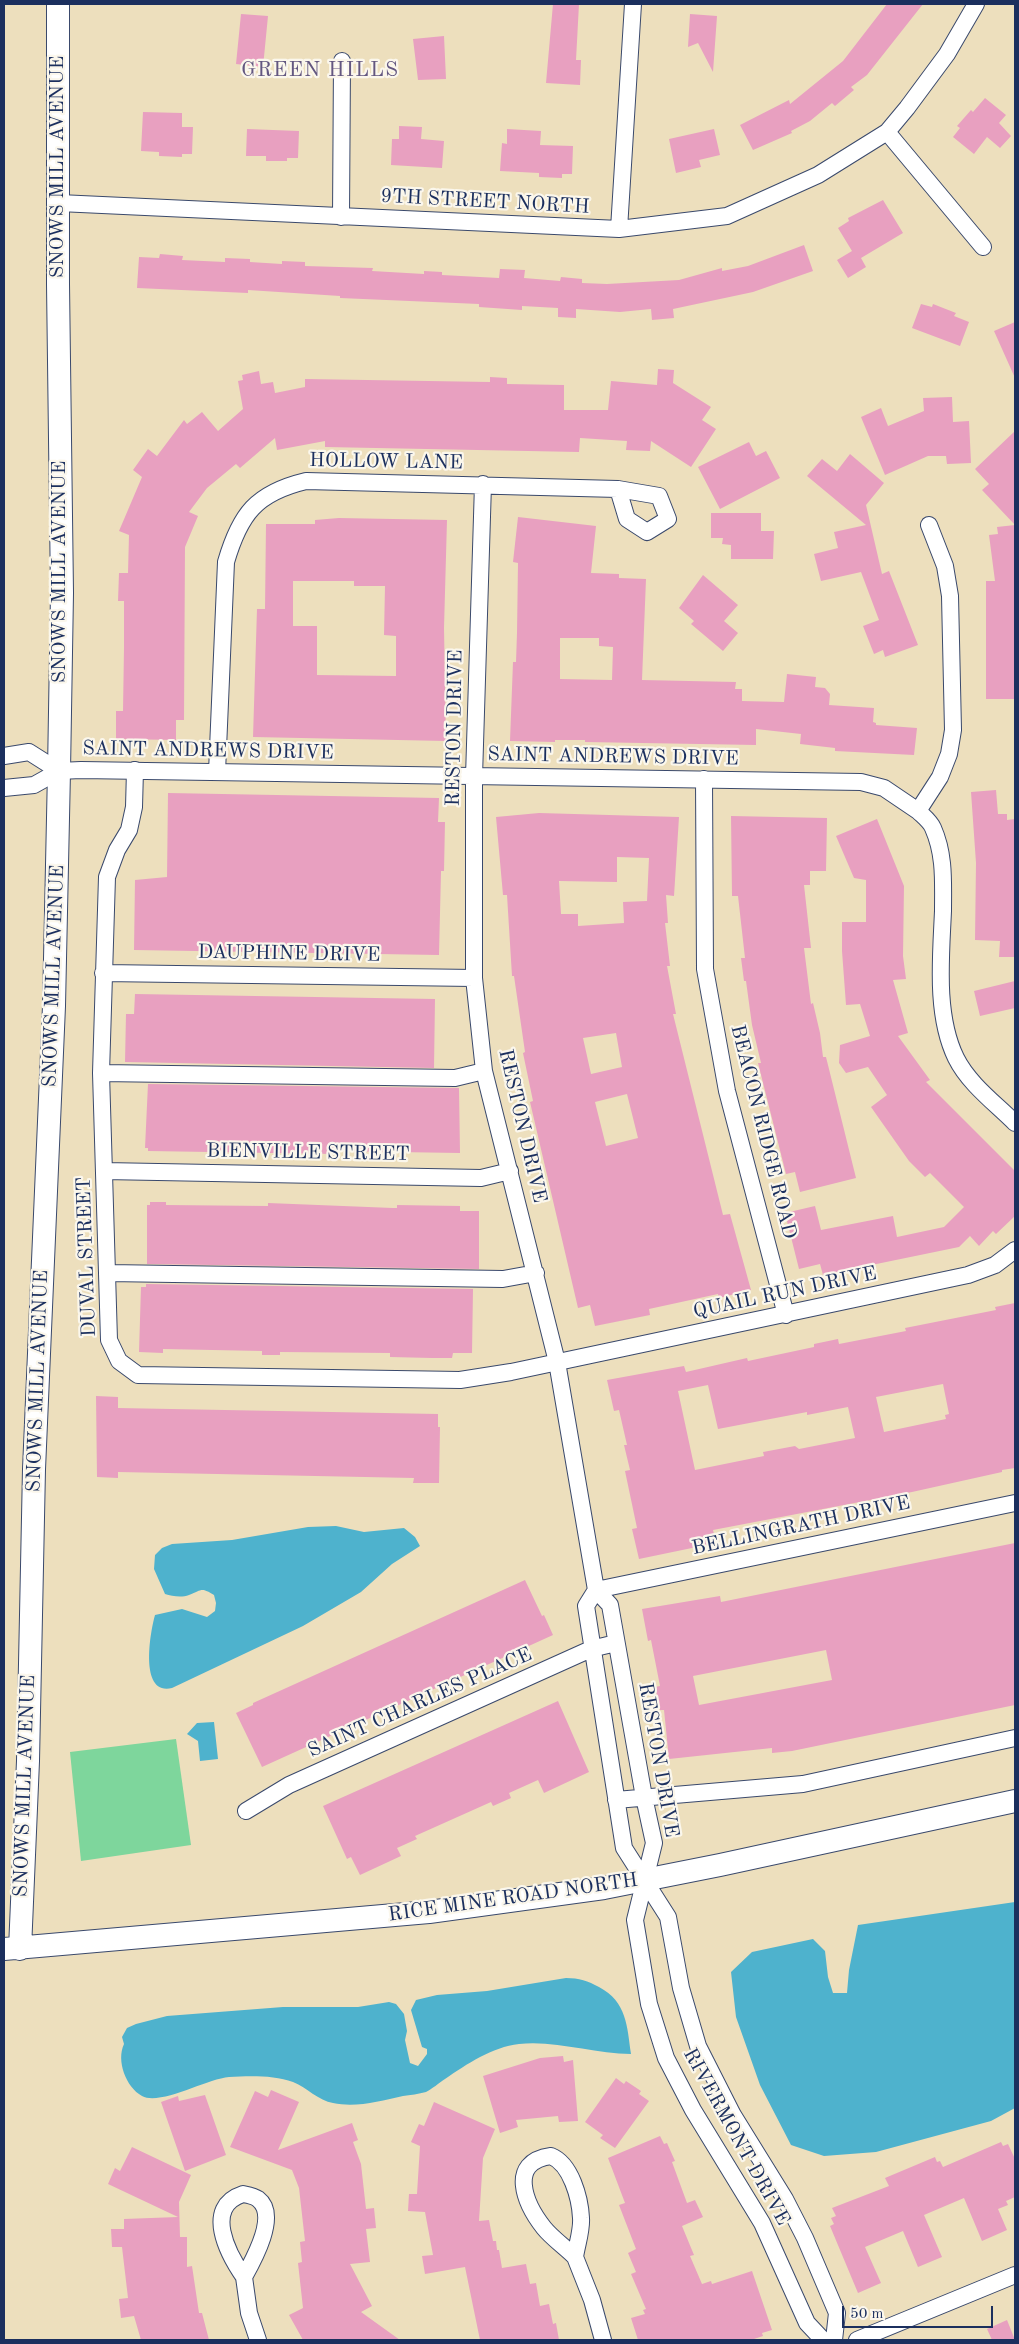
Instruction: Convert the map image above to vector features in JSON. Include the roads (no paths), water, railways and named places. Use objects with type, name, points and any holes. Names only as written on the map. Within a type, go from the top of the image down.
[{"type":"main road","name":"SNOWS MILL AVENUE","points":[[12,1949],[28,1761],[34,1470],[54,1006],[62,593],[58,4]]},
{"type":"main road","name":"RICE MINE ROAD NORTH","points":[[12,1949],[430,1912],[644,1881],[1015,1802]]},
{"type":"street","points":[[619,229],[633,4]]},
{"type":"street","name":"9TH STREET NORTH","points":[[59,203],[619,229],[726,216],[818,175],[887,132],[947,54],[976,4]]},
{"type":"street","points":[[342,62],[342,216]]},
{"type":"street","points":[[887,132],[983,247]]},
{"type":"street","name":"HOLLOW LANE","points":[[217,772],[226,562],[233,538],[244,517],[261,499],[282,486],[306,481],[483,484],[618,489]]},
{"type":"street","name":"RESTON DRIVE","points":[[483,484],[474,777],[474,978],[484,1071],[557,1362],[596,1590],[610,1605],[654,1843],[644,1881]]},
{"type":"street","points":[[918,811],[940,777],[949,754],[953,730],[950,596],[945,566],[929,525]]},
{"type":"street","points":[[4,756],[30,752],[59,771],[34,785],[4,788]]},
{"type":"street","name":"SAINT ANDREWS DRIVE","points":[[59,771],[135,770],[861,782],[884,788],[918,811],[932,826],[940,850],[944,873],[942,989],[946,1025],[956,1058],[969,1079],[1015,1123]]},
{"type":"street","name":"DUVAL STREET","points":[[135,770],[134,807],[129,830],[117,850],[107,877],[103,973],[101,1073],[109,1340],[119,1361],[138,1375],[460,1380],[557,1362]]},
{"type":"street","name":"BEACON RIDGE ROAD","points":[[704,779],[705,969],[727,1091],[786,1315]]},
{"type":"street","name":"DAUPHINE DRIVE","points":[[103,973],[474,978]]},
{"type":"street","points":[[101,1073],[455,1078],[484,1071]]},
{"type":"street","name":"BIENVILLE STREET","points":[[104,1171],[481,1178],[510,1171]]},
{"type":"street","name":"QUAIL RUN DRIVE","points":[[557,1362],[968,1276],[995,1265],[1015,1250]]},
{"type":"street","points":[[108,1273],[503,1280],[536,1273]]},
{"type":"street","name":"BELLINGRATH DRIVE","points":[[596,1590],[1015,1503]]},
{"type":"street","points":[[596,1590],[586,1606],[591,1649],[624,1848],[644,1881]]},
{"type":"street","name":"SAINT CHARLES PLACE","points":[[246,1811],[289,1785],[591,1649],[616,1643]]},
{"type":"street","points":[[616,1800],[803,1784],[1015,1738]]},
{"type":"street","name":"RIVERMONT DRIVE","points":[[644,1881],[635,1920],[649,2004],[666,2058],[693,2110],[762,2223],[808,2323],[824,2340]]},
{"type":"street","name":"RIVERMONT DRIVE","points":[[644,1881],[668,1917],[681,1988],[698,2046],[733,2115],[785,2199],[805,2238],[836,2313],[834,2340]]},
{"type":"street","points":[[575,2257],[581,2219],[579,2200],[572,2181],[559,2160],[551,2156],[540,2158],[531,2163],[525,2170],[523,2177],[526,2195],[544,2228],[575,2257],[592,2300],[603,2340]]},
{"type":"street","points":[[857,2340],[1015,2275]]},
{"type":"street","points":[[244,2277],[249,2313],[258,2340]]},
{"type":"water","points":[[336,1526],[364,1532],[404,1528],[415,1537],[420,1546],[392,1564],[361,1592],[303,1626],[172,1688],[162,1688],[155,1682],[151,1673],[149,1648],[155,1615],[182,1609],[207,1617],[215,1611],[216,1603],[214,1595],[204,1590],[183,1596],[165,1594],[154,1569],[155,1555],[162,1548],[172,1544],[232,1540],[308,1527]]},
{"type":"water","points":[[214,1722],[218,1759],[200,1761],[198,1741],[187,1734],[197,1723]]},
{"type":"water","points":[[1015,1902],[1015,2108],[991,2121],[876,2152],[824,2156],[791,2145],[760,2085],[736,2017],[731,1972],[752,1952],[813,1939],[825,1951],[828,1977],[833,1993],[847,1993],[849,1970],[858,1925]]},
{"type":"water","points":[[566,1978],[579,1979],[591,1983],[608,1993],[615,2000],[624,2016],[631,2054],[603,2052],[561,2045],[519,2044],[490,2052],[480,2057],[426,2092],[350,2105],[328,2102],[293,2082],[261,2076],[229,2077],[160,2098],[150,2098],[136,2092],[127,2080],[122,2066],[121,2058],[124,2044],[122,2037],[127,2028],[167,2016],[283,2007],[358,2007],[389,2002],[396,2004],[404,2014],[407,2031],[405,2040],[410,2063],[418,2066],[427,2054],[427,2049],[422,2047],[411,2010],[416,2000],[437,1995],[487,1991]]},
{"type":"district","name":"GREEN HILLS","points":[[320,70]]}]
